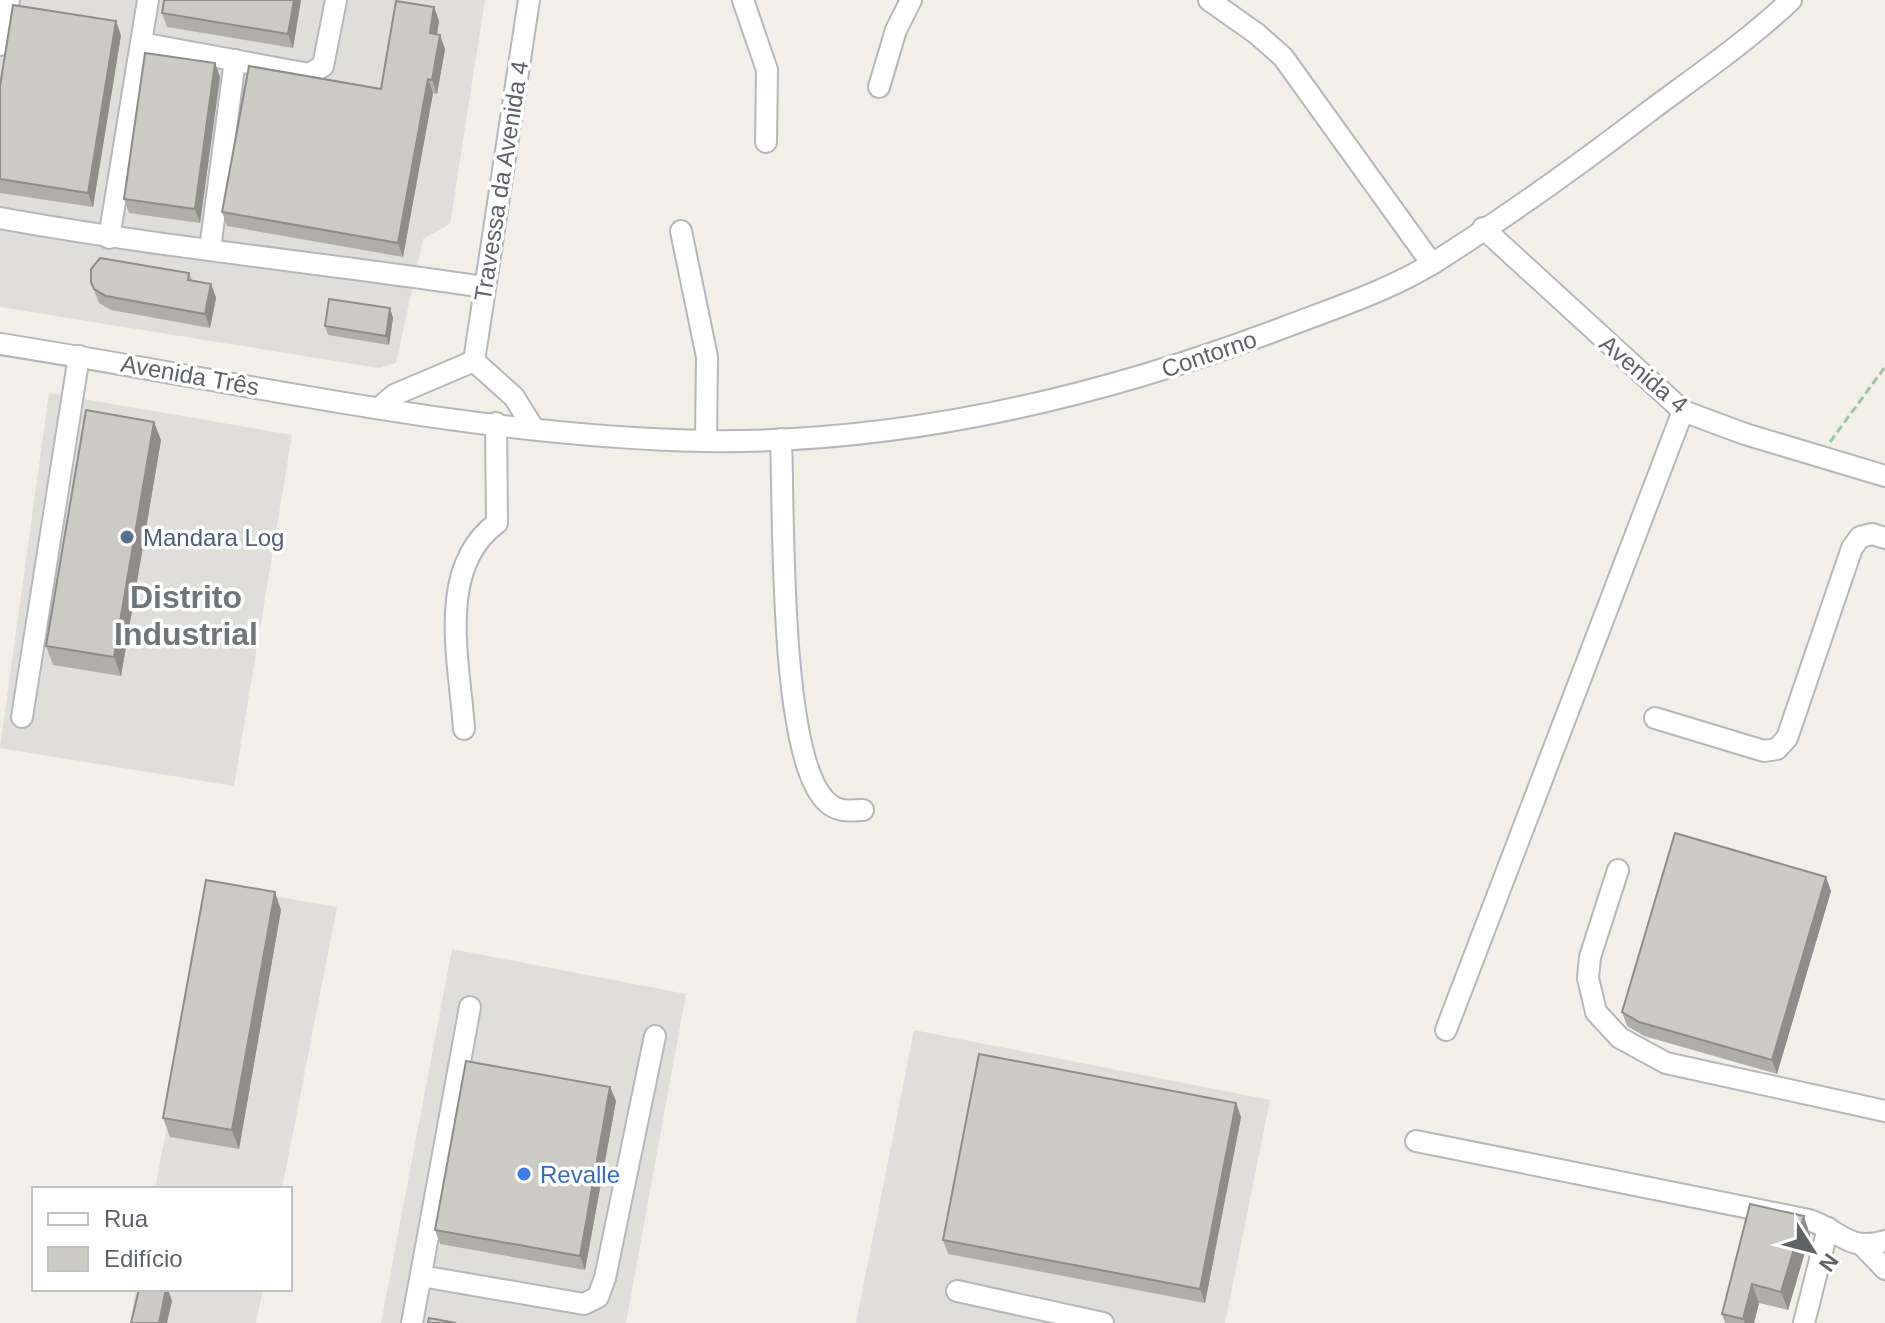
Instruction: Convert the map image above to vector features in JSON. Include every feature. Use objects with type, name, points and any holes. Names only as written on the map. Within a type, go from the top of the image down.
[{"type":"street","points":[[0,45],[9,0]]},
{"type":"street","points":[[109,238],[148,0]]},
{"type":"street","points":[[141,43],[309,74],[323,66],[336,0]]},
{"type":"street","name":"Travessa da Avenida 4","points":[[474,361],[529,0]]},
{"type":"street","points":[[743,0],[767,70],[766,142]]},
{"type":"street","points":[[879,87],[896,30],[911,0]]},
{"type":"street","points":[[1209,0],[1283,57],[1432,264]]},
{"type":"street","name":"Contorno","points":[[496,423],[534,429],[706,441],[781,439],[911,426],[1118,383],[1190,363],[1288,326],[1432,264],[1576,167],[1786,2]]},
{"type":"street","points":[[210,249],[235,60]]},
{"type":"street","points":[[0,218],[109,238],[484,287]]},
{"type":"street","name":"Avenida 4","points":[[1483,228],[1683,411],[1885,476]]},
{"type":"street","points":[[681,231],[707,357],[706,441]]},
{"type":"street","name":"Avenida Três","points":[[0,344],[443,420],[496,423]]},
{"type":"street","points":[[22,717],[79,356]]},
{"type":"street","points":[[380,407],[394,395],[474,361],[514,397],[534,429]]},
{"type":"street","points":[[1446,1030],[1683,411]]},
{"type":"street","points":[[464,729],[456,599],[464,565],[483,533],[497,523],[496,423]]},
{"type":"street","points":[[781,439],[787,628],[800,751],[816,787],[830,804],[846,811],[863,810]]},
{"type":"street","points":[[1655,718],[1764,751],[1777,749],[1787,738],[1852,548],[1860,537],[1872,534],[1885,538]]},
{"type":"street","points":[[1618,870],[1590,957],[1588,978],[1596,1012],[1620,1038],[1666,1063],[1885,1111]]},
{"type":"street","points":[[412,1323],[470,1007]]},
{"type":"street","points":[[421,1276],[584,1304],[598,1297],[605,1278],[655,1036]]},
{"type":"street","points":[[1416,1141],[1809,1220],[1848,1242],[1863,1246],[1885,1241]]},
{"type":"street","points":[[1804,1323],[1828,1228]]},
{"type":"street","points":[[1863,1246],[1885,1269]]},
{"type":"street","points":[[957,1291],[1103,1323]]},
{"type":"path","points":[[1819,457],[1885,367]]},
{"type":"shaded area","points":[[0,0],[485,0],[450,224],[423,239],[396,363],[379,368],[0,307]]},
{"type":"shaded area","points":[[49,393],[292,435],[234,786],[0,748]]},
{"type":"shaded area","points":[[212,885],[337,907],[282,1187],[155,1187]]},
{"type":"shaded area","points":[[452,949],[686,994],[626,1323],[381,1323]]},
{"type":"shaded area","points":[[914,1030],[1270,1100],[1225,1323],[856,1323]]},
{"type":"shaded area","points":[[136,1291],[263,1291],[256,1323],[130,1323]]},
{"type":"building","points":[[164,0],[294,0],[288,34],[162,13]]},
{"type":"building","points":[[396,1],[434,7],[430,33],[440,35],[432,80],[428,79],[398,243],[222,212],[249,66],[381,89]]},
{"type":"building","points":[[13,5],[116,21],[88,193],[0,179],[0,86]]},
{"type":"building","points":[[145,53],[215,63],[195,209],[124,199]]},
{"type":"building","points":[[100,258],[189,273],[188,280],[211,284],[205,314],[106,296],[94,289],[91,282],[91,269]]},
{"type":"building","points":[[329,299],[390,308],[386,336],[325,326]]},
{"type":"building","points":[[86,410],[154,422],[114,657],[46,646]]},
{"type":"building","points":[[1675,833],[1826,877],[1772,1060],[1639,1022],[1622,1012]]},
{"type":"building","points":[[206,880],[275,892],[232,1130],[163,1118]]},
{"type":"building","points":[[979,1054],[1236,1103],[1200,1289],[943,1240]]},
{"type":"building","points":[[466,1061],[610,1087],[580,1256],[435,1230]]},
{"type":"building","points":[[1750,1204],[1804,1216],[1781,1292],[1752,1284],[1743,1319],[1722,1314]]},
{"type":"building","points":[[139,1291],[166,1291],[159,1323],[131,1323]]},
{"type":"building","points":[[429,1318],[456,1323],[428,1323]]},
{"type":"place","name":"Mandara Log","points":[[127,537]]},
{"type":"place","name":"Revalle","points":[[524,1174]]},
{"type":"district","name":"Distrito Industrial","points":[[186,616]]}]
